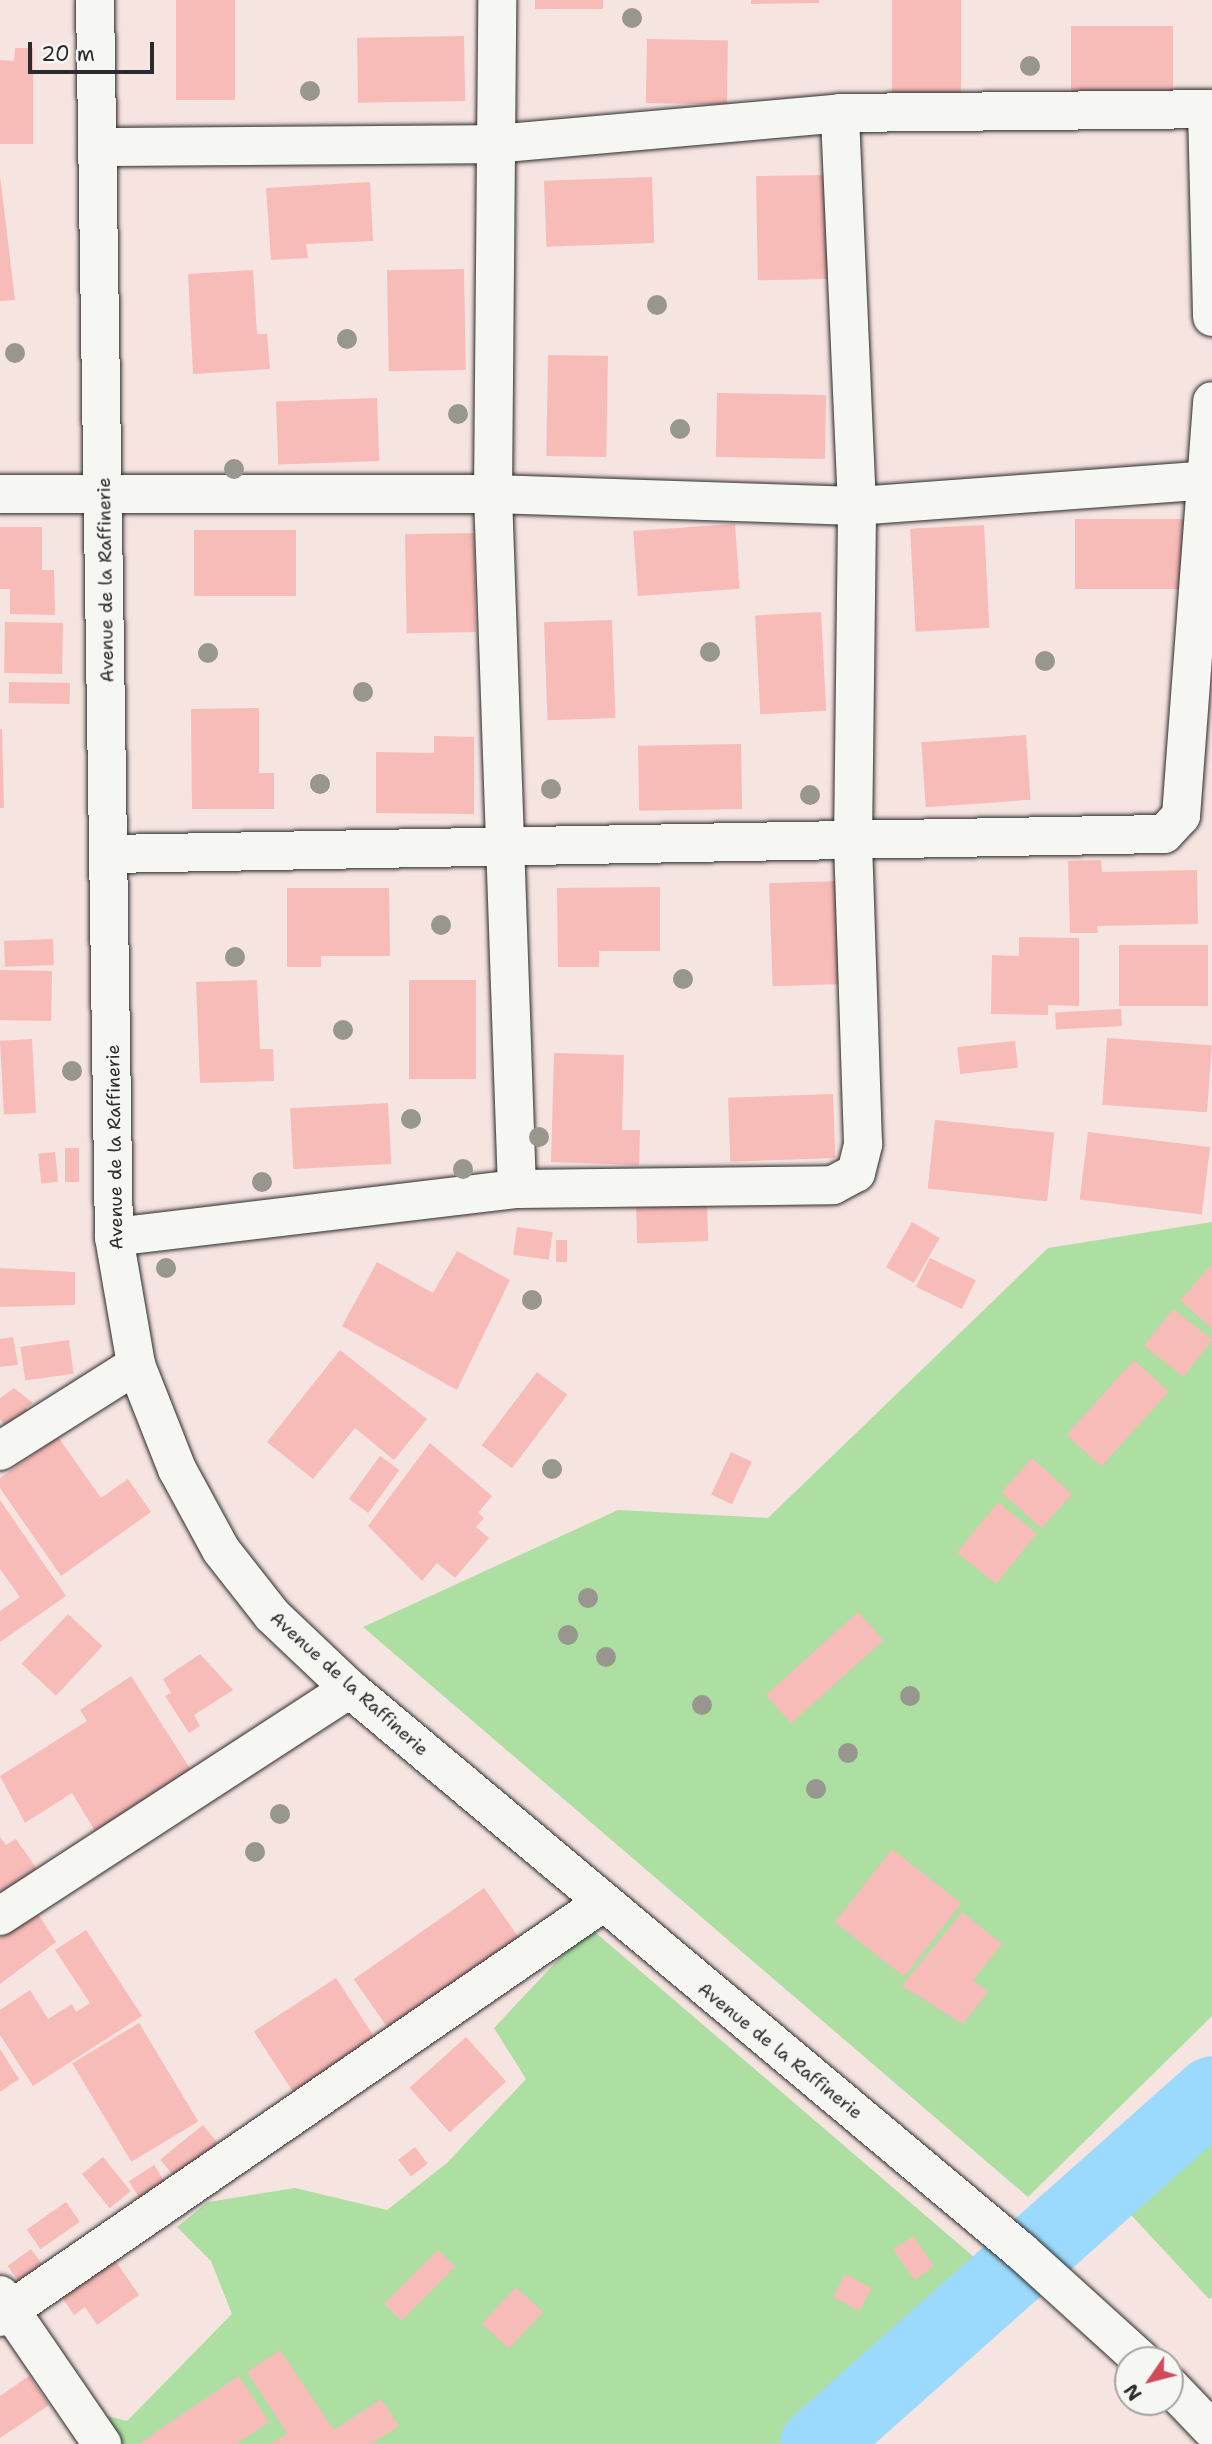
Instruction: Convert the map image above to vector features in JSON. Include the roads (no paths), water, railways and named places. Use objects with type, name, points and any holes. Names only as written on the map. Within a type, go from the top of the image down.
[{"type":"street","name":"Avenue de la Raffinerie","points":[[95,0],[105,493],[114,1237],[136,1365],[177,1469],[221,1550],[272,1615],[350,1689],[601,1904],[1021,2251],[1127,2346]]},
{"type":"street","points":[[497,0],[493,494],[509,850],[517,1189]]},
{"type":"street","points":[[98,147],[495,144],[840,113],[1209,109],[1212,317]]},
{"type":"street","points":[[114,1237],[517,1189],[833,1185],[856,1173],[863,1144],[853,843],[857,506],[840,113]]},
{"type":"street","points":[[110,854],[509,850],[1164,834],[1177,825],[1210,481],[1212,401]]},
{"type":"street","points":[[0,494],[493,494],[857,506],[1210,481]]},
{"type":"street","points":[[0,1451],[136,1365]]},
{"type":"street","points":[[0,1916],[350,1689]]},
{"type":"street","points":[[103,2444],[3,2307],[601,1904]]},
{"type":"street","points":[[1184,2401],[1212,2430]]},
{"type":"waterway","points":[[817,2444],[1212,2093]]}]
